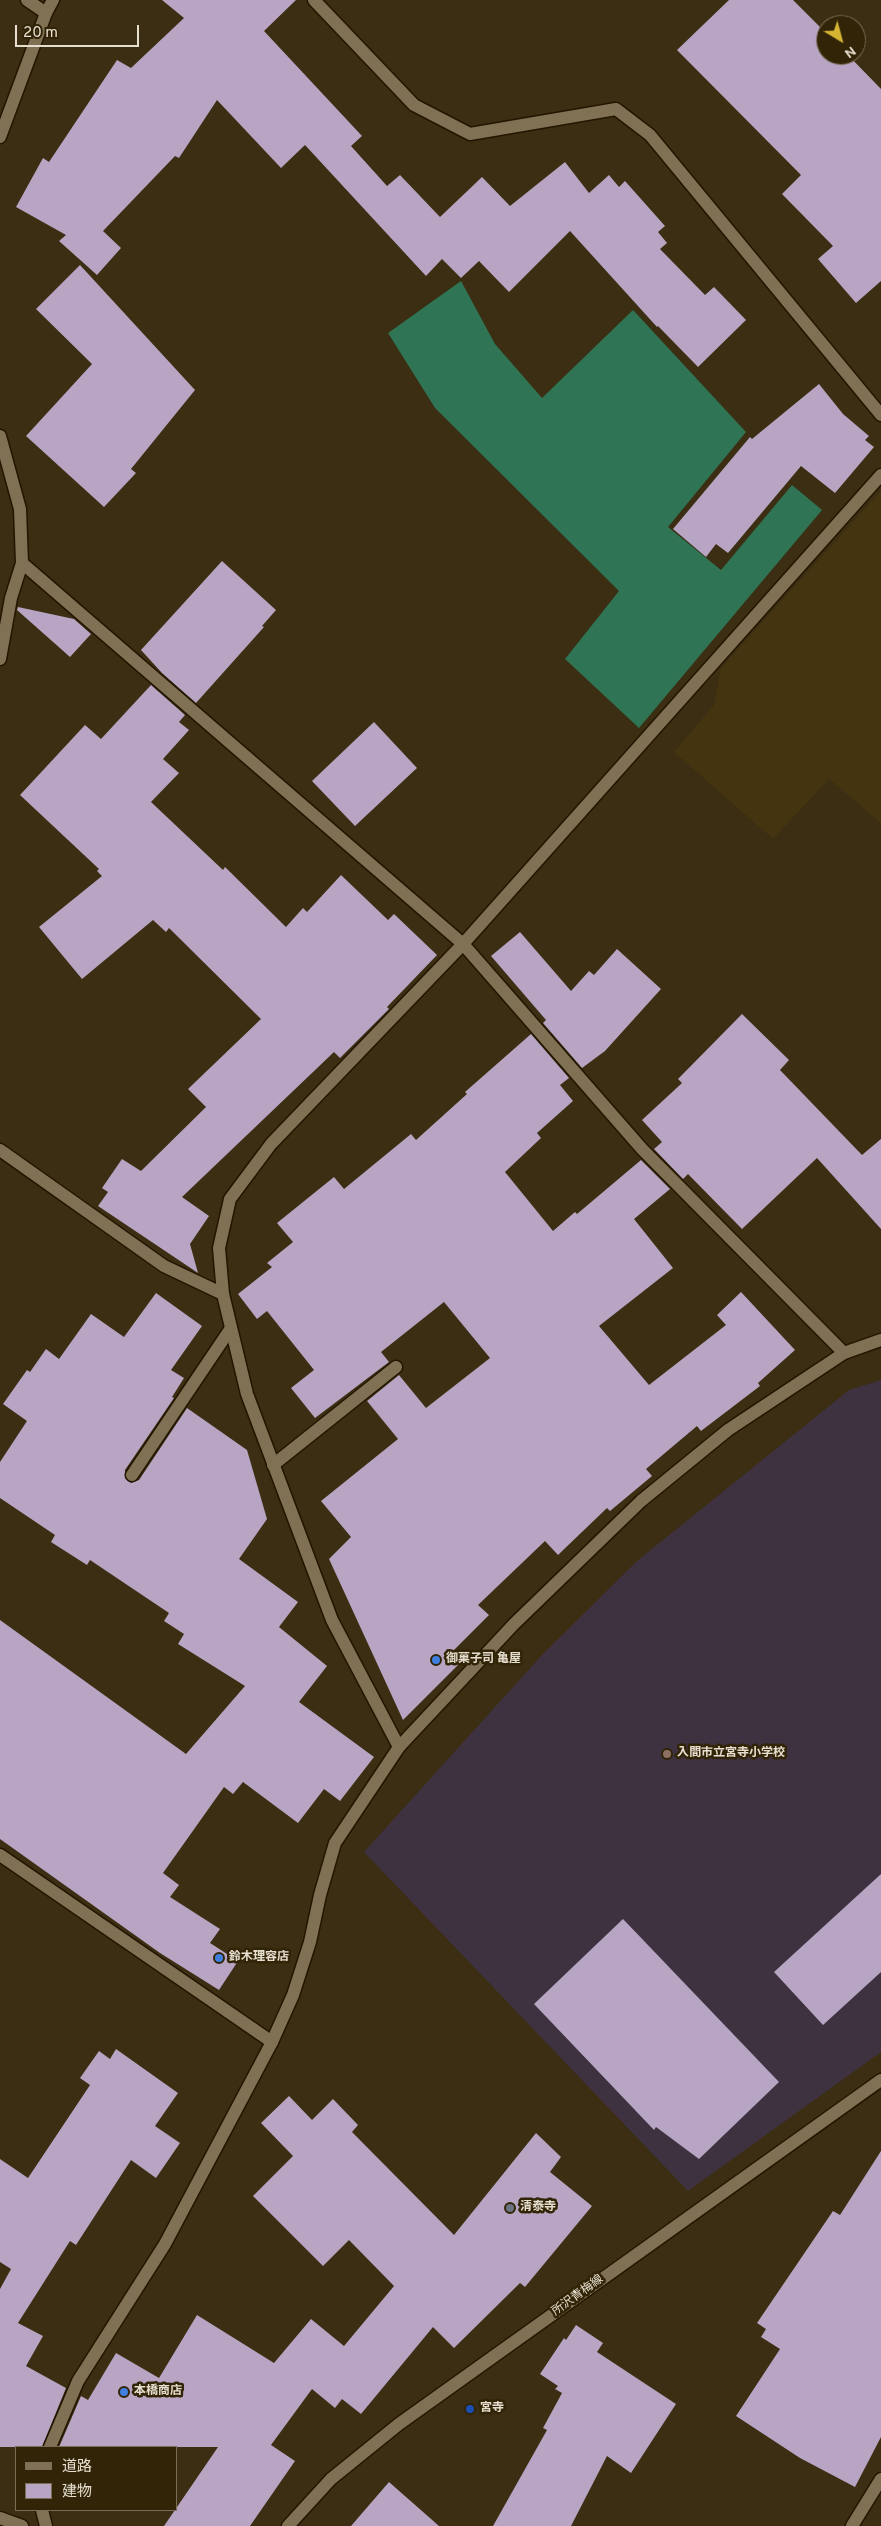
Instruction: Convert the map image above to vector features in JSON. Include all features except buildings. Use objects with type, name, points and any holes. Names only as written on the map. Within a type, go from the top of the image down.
[{"type":"street","points":[[27,0],[46,13]]},
{"type":"street","points":[[0,137],[46,13],[53,0]]},
{"type":"street","points":[[314,0],[414,104],[470,134],[616,109],[650,135],[881,415]]},
{"type":"street","points":[[0,436],[20,509],[22,563],[5,596],[0,659]]},
{"type":"street","points":[[399,1748],[332,1620],[247,1394],[223,1294],[220,1248],[230,1199],[270,1144],[462,944],[881,475]]},
{"type":"street","points":[[22,563],[462,944],[642,1149],[844,1353]]},
{"type":"street","points":[[0,1150],[164,1266],[223,1294]]},
{"type":"street","points":[[132,1476],[231,1328]]},
{"type":"street","points":[[50,2446],[78,2381],[165,2244],[272,2042],[293,1995],[310,1942],[320,1895],[335,1843],[399,1748],[514,1624],[641,1501],[728,1430],[844,1353],[881,1340]]},
{"type":"street","points":[[273,1465],[396,1367]]},
{"type":"street","points":[[0,1856],[272,2042]]},
{"type":"street","name":"所沢青梅線","points":[[288,2526],[331,2478],[399,2424],[881,2080]]},
{"type":"street","points":[[852,2526],[881,2479]]},
{"type":"street","points":[[42,2511],[46,2526]]},
{"type":"street","points":[[0,2518],[22,2526]]},
{"type":"shaded area","points":[[881,491],[881,823],[829,779],[773,839],[674,752],[714,705],[721,668]]},
{"type":"shaded area","name":"入間市立宮寺小学校","points":[[881,1380],[881,2052],[688,2191],[364,1852],[542,1655],[637,1561],[849,1390]]},
{"type":"green space","points":[[461,281],[495,344],[542,398],[633,310],[746,432],[668,527],[721,570],[792,485],[822,510],[639,728],[565,659],[619,591],[435,408],[388,333]]},
{"type":"place","name":"御菓子司 亀屋","points":[[436,1660]]},
{"type":"place","name":"入間市立宮寺小学校","points":[[667,1754]]},
{"type":"place","name":"鈴木理容店","points":[[219,1958]]},
{"type":"place","name":"清泰寺","points":[[510,2208]]},
{"type":"place","name":"本橋商店","points":[[124,2392]]},
{"type":"place","name":"宮寺","points":[[470,2409]]}]
